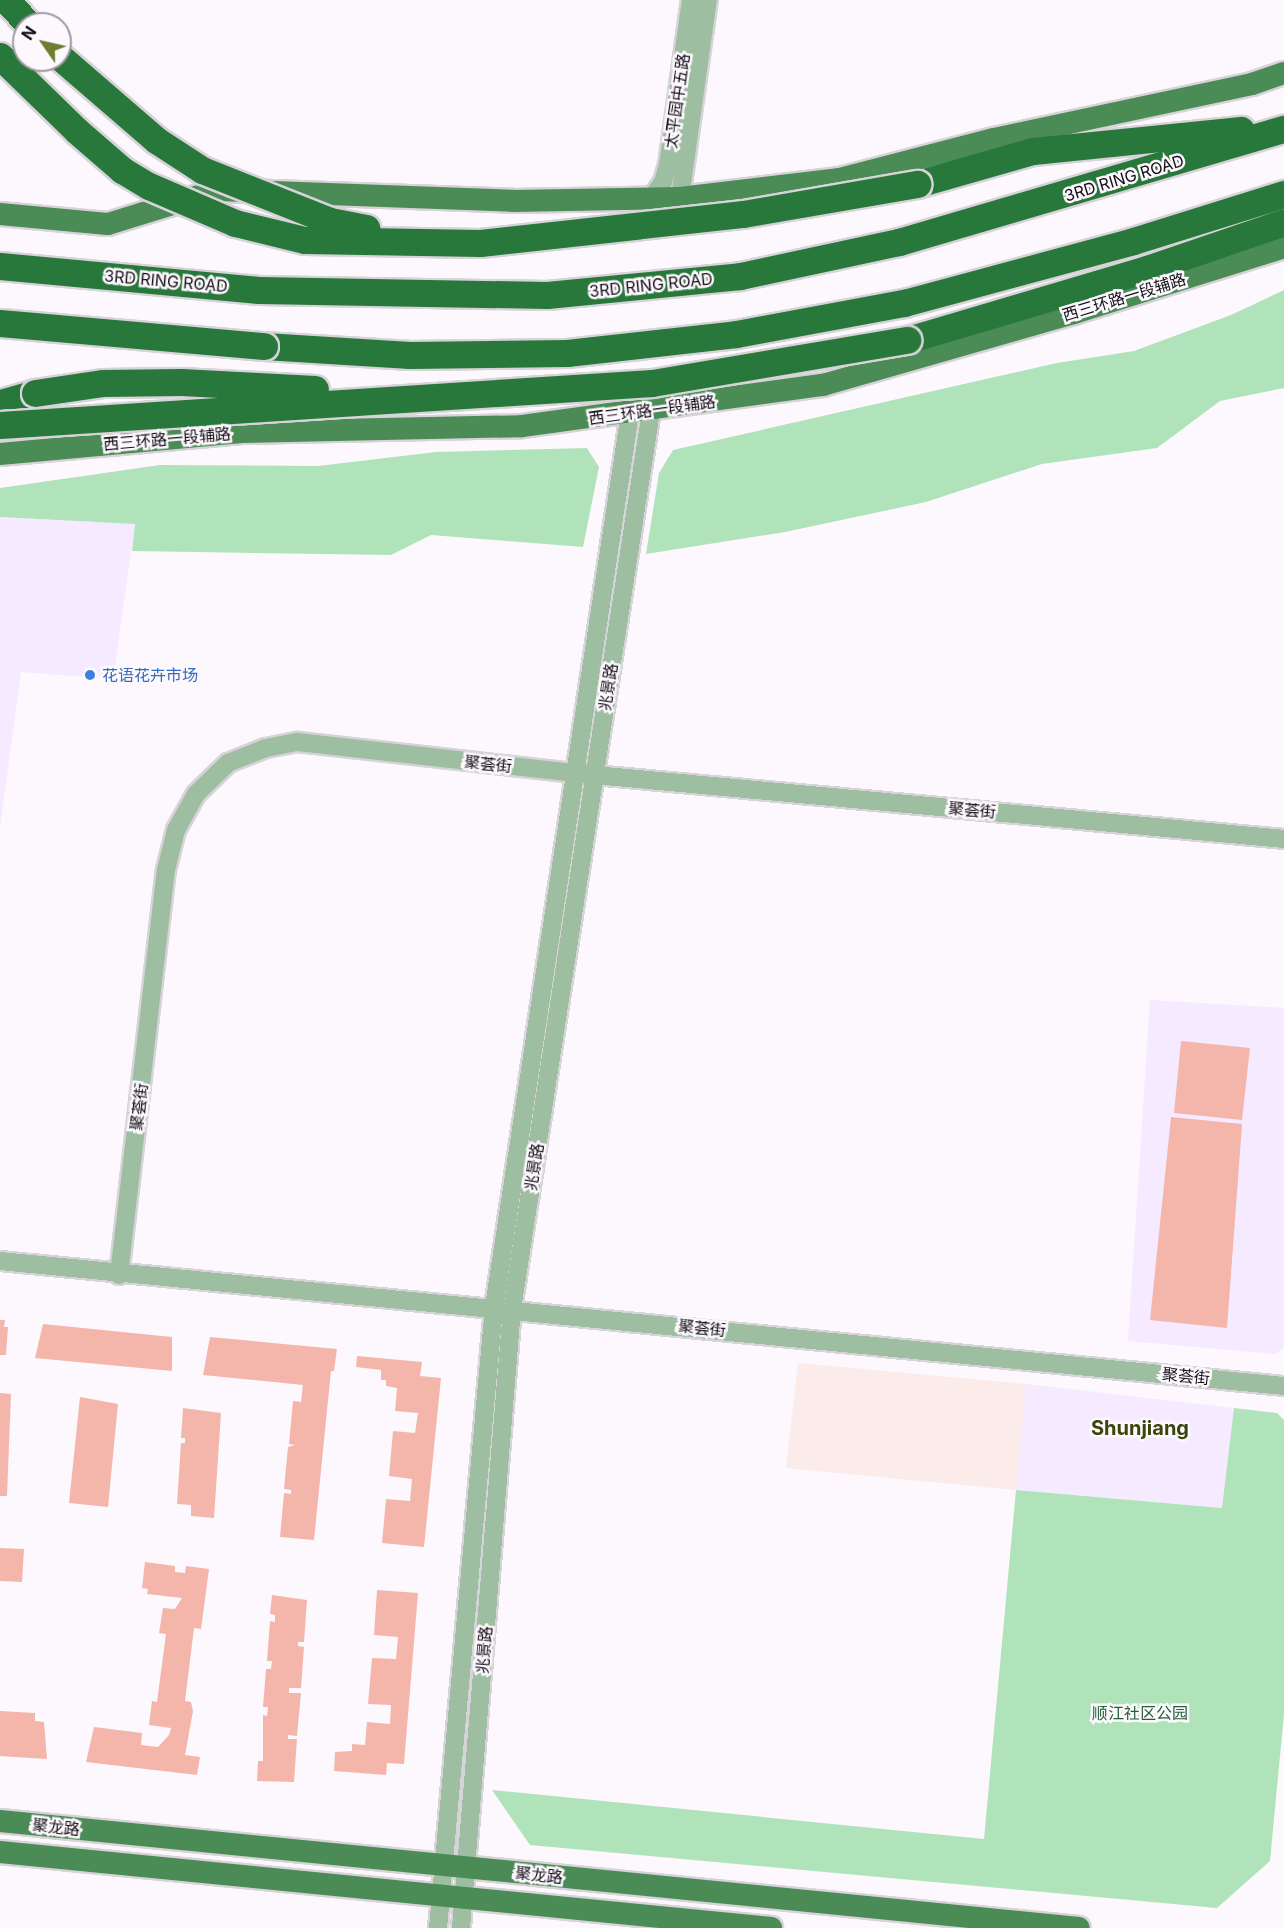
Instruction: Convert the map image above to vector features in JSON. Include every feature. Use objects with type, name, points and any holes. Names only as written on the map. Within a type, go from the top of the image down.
[{"type":"highway","points":[[6,0],[17,12]]},
{"type":"highway","points":[[0,56],[122,170],[188,204],[235,223],[305,240],[480,243],[743,214],[917,184],[1032,151],[1284,127]]},
{"type":"highway","points":[[72,67],[156,140],[202,170],[330,221],[438,242]]},
{"type":"highway","name":"3RD RING ROAD","points":[[0,266],[259,290],[547,295],[740,276],[899,242],[1284,127]]},
{"type":"highway","points":[[0,324],[264,346],[410,355],[567,352],[736,334],[904,303],[1133,241],[1284,194]]},
{"type":"highway","points":[[0,425],[652,383],[908,340],[1147,269],[1284,222]]},
{"type":"highway","points":[[0,403],[35,393],[103,383],[181,382],[430,396]]},
{"type":"main road","points":[[0,9],[12,20]]},
{"type":"main road","points":[[66,72],[148,146],[218,190]]},
{"type":"main road","points":[[0,214],[108,224],[218,190],[513,201],[680,198],[840,179],[994,139],[1252,84],[1284,73]]},
{"type":"main road","name":"西三环路一段辅路","points":[[0,454],[242,432],[522,426],[640,412],[824,385],[1074,313],[1284,247]]},
{"type":"main road","name":"聚龙路","points":[[0,1821],[1078,1928]]},
{"type":"main road","name":"聚龙路","points":[[0,1852],[441,1894],[662,1922],[771,1928]]},
{"type":"street","name":"太平园中五路","points":[[651,199],[663,182],[668,165],[691,0]]},
{"type":"street","name":"太平园中五路","points":[[680,198],[708,0]]},
{"type":"street","name":"兆景路","points":[[438,1928],[494,1307],[573,773],[640,412]]},
{"type":"street","name":"兆景路","points":[[461,1928],[512,1309],[595,775],[640,412]]},
{"type":"street","name":"聚荟街","points":[[119,1275],[166,870],[176,830],[196,794],[228,763],[266,748],[298,742],[573,773],[1284,839]]},
{"type":"street","name":"聚荟街","points":[[0,1261],[119,1275],[494,1307],[1284,1386]]},
{"type":"shaded area","name":"花语花卉市场","points":[[0,517],[135,524],[113,679],[21,672],[0,827]]},
{"type":"shaded area","points":[[1150,1000],[1284,1008],[1284,1347],[1276,1354],[1128,1341]]},
{"type":"shaded area","points":[[798,1363],[1026,1384],[1016,1490],[786,1468]]},
{"type":"shaded area","points":[[1026,1384],[1234,1408],[1223,1508],[1016,1490]]},
{"type":"green space","points":[[1284,290],[1284,388],[1220,401],[1157,448],[1042,464],[926,502],[785,532],[646,554],[659,473],[673,450],[1057,363],[1134,351],[1231,315]]},
{"type":"green space","points":[[587,448],[599,467],[583,547],[431,535],[391,555],[132,551],[135,524],[0,517],[0,488],[160,465],[318,466],[436,452]]},
{"type":"green space","name":"顺江社区公园","points":[[1234,1408],[1277,1413],[1284,1420],[1284,1714],[1270,1861],[1217,1908],[530,1845],[492,1790],[984,1839],[1016,1490],[1222,1508]]},
{"type":"building","points":[[1181,1041],[1250,1048],[1242,1120],[1174,1113]]},
{"type":"building","points":[[1171,1117],[1242,1124],[1227,1328],[1150,1320]]},
{"type":"building","points":[[0,1320],[5,1320],[4,1327],[8,1327],[6,1355],[0,1355]]},
{"type":"building","points":[[43,1324],[172,1337],[172,1371],[35,1358]]},
{"type":"building","points":[[210,1337],[337,1349],[334,1371],[331,1371],[314,1540],[280,1537],[284,1493],[291,1494],[291,1490],[284,1489],[288,1447],[295,1445],[289,1444],[293,1401],[301,1402],[303,1385],[203,1375]]},
{"type":"building","points":[[357,1356],[422,1362],[420,1376],[441,1378],[424,1547],[382,1543],[386,1499],[410,1501],[412,1479],[389,1476],[393,1431],[415,1433],[418,1413],[395,1411],[397,1388],[386,1386],[386,1380],[381,1380],[381,1370],[356,1367]]},
{"type":"building","points":[[0,1393],[11,1394],[7,1496],[0,1496]]},
{"type":"building","points":[[80,1397],[118,1404],[108,1507],[69,1503]]},
{"type":"building","points":[[183,1408],[221,1413],[214,1518],[191,1516],[191,1505],[177,1504],[181,1443],[185,1443],[185,1438],[181,1438]]},
{"type":"building","points":[[0,1548],[24,1549],[22,1582],[0,1581]]},
{"type":"building","points":[[145,1562],[175,1566],[175,1572],[185,1573],[186,1566],[209,1569],[201,1629],[194,1628],[185,1701],[191,1702],[193,1711],[185,1755],[200,1757],[197,1775],[86,1762],[94,1727],[142,1733],[141,1745],[158,1747],[169,1735],[171,1728],[149,1725],[152,1701],[157,1702],[166,1634],[159,1633],[163,1608],[175,1609],[182,1598],[147,1594],[148,1589],[142,1588]]},
{"type":"building","points":[[377,1590],[418,1593],[404,1764],[387,1763],[386,1775],[334,1771],[335,1752],[352,1751],[352,1744],[365,1745],[367,1722],[390,1724],[391,1705],[368,1704],[372,1658],[396,1659],[398,1637],[374,1635]]},
{"type":"building","points":[[272,1595],[307,1600],[304,1642],[298,1642],[298,1646],[304,1647],[301,1688],[289,1688],[289,1693],[301,1693],[297,1736],[288,1735],[288,1739],[297,1739],[294,1782],[257,1781],[258,1761],[263,1761],[263,1715],[267,1716],[268,1707],[263,1707],[266,1669],[271,1669],[272,1661],[267,1661],[270,1621],[275,1622],[275,1615],[270,1614]]},
{"type":"building","points":[[0,1711],[35,1713],[35,1721],[44,1722],[47,1759],[0,1756]]},
{"type":"place","name":"花语花卉市场","points":[[90,675]]},
{"type":"district","name":"Shunjiang","points":[[1140,1428]]}]
